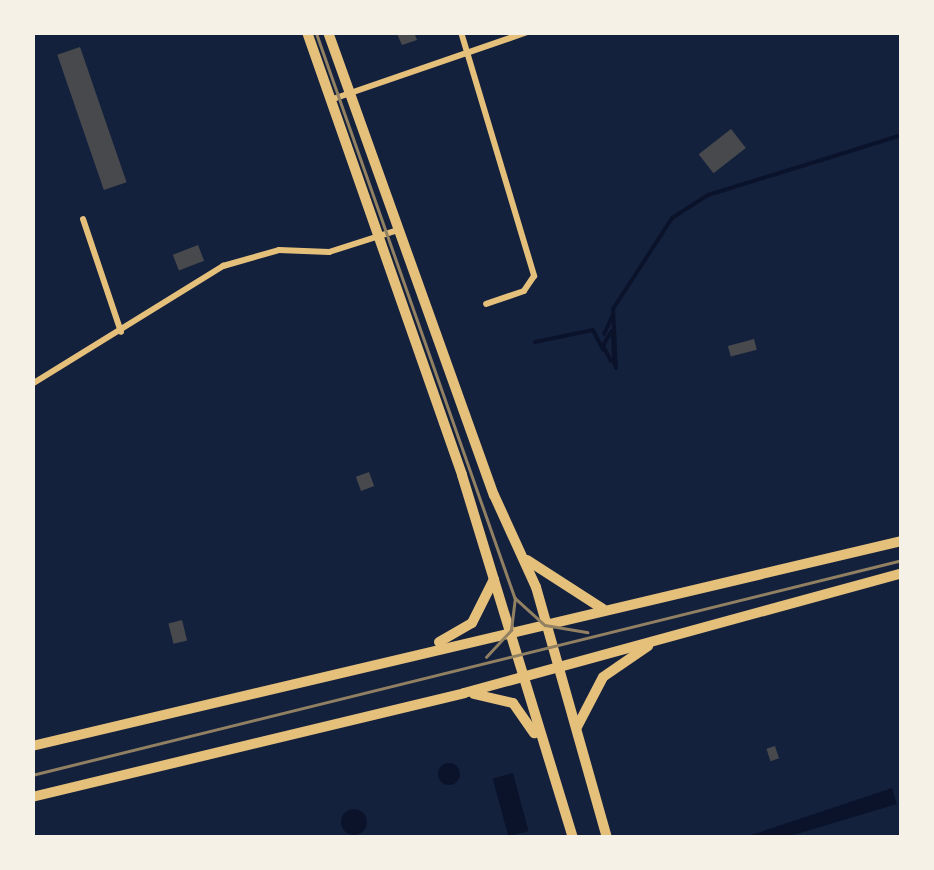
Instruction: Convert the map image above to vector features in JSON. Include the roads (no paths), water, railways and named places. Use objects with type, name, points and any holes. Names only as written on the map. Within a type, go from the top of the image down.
[{"type":"main road","points":[[306,32],[495,576],[572,838]]},
{"type":"main road","points":[[328,32],[546,622],[607,838]]},
{"type":"main road","points":[[32,746],[424,649],[902,541]]},
{"type":"main road","points":[[523,556],[558,588],[604,609]]},
{"type":"main road","points":[[32,798],[464,693],[902,572]]},
{"type":"main road","points":[[424,649],[472,623],[495,576]]},
{"type":"main road","points":[[577,727],[603,677],[657,640]]},
{"type":"main road","points":[[464,693],[512,703],[544,752]]},
{"type":"street","points":[[461,32],[534,276],[524,291],[486,304]]},
{"type":"street","points":[[330,100],[469,56],[526,32]]},
{"type":"street","points":[[82,219],[121,332]]},
{"type":"street","points":[[32,384],[70,366],[222,266],[398,230]]},
{"type":"water","points":[[445,763],[453,763],[460,774],[453,785],[445,785],[438,778],[438,770]]},
{"type":"water","points":[[513,773],[529,831],[508,836],[493,778]]},
{"type":"water","points":[[892,788],[897,804],[787,837],[745,837]]},
{"type":"water","points":[[354,809],[363,813],[367,822],[363,831],[354,835],[345,831],[341,822],[345,813]]},
{"type":"waterway","points":[[616,368],[613,309],[672,218],[708,195],[902,135]]},
{"type":"waterway","points":[[604,334],[612,317]]},
{"type":"waterway","points":[[535,342],[593,330],[603,350]]},
{"type":"waterway","points":[[613,330],[614,364]]},
{"type":"waterway","points":[[611,332],[603,346],[611,361]]},
{"type":"tram line","points":[[316,32],[515,598],[545,625],[587,632]]},
{"type":"tram line","points":[[32,775],[902,560]]},
{"type":"tram line","points":[[486,657],[511,630],[515,598]]}]
